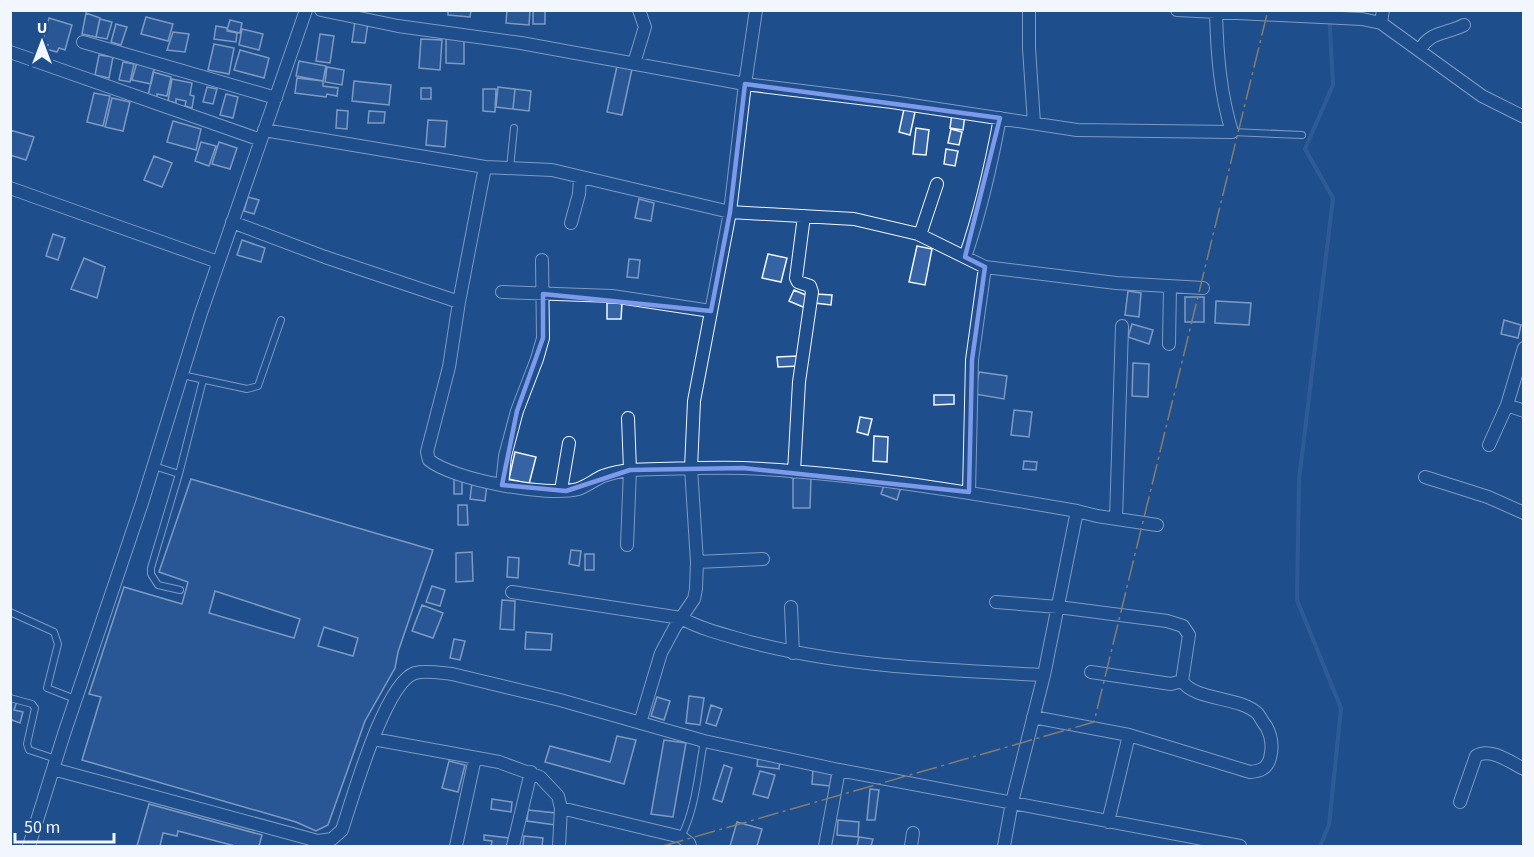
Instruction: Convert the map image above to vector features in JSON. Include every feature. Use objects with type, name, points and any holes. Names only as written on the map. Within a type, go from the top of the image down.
[{"type":"street","points":[[29,846],[218,262],[306,10]]},
{"type":"street","points":[[321,10],[398,26],[521,43],[745,84],[892,102],[1077,130],[1232,132],[1225,108],[1217,57],[1216,12]]},
{"type":"street","points":[[634,63],[645,27],[639,10]]},
{"type":"street","points":[[640,723],[661,653],[694,599],[696,589],[697,562],[691,468],[694,401],[730,212],[756,10]]},
{"type":"street","points":[[1029,10],[1034,123]]},
{"type":"street","points":[[1177,10],[1292,13],[1362,19],[1382,16],[1420,50],[1482,96],[1524,117]]},
{"type":"street","points":[[1420,50],[1425,41],[1432,36],[1464,25]]},
{"type":"street","points":[[83,42],[276,98]]},
{"type":"street","points":[[10,51],[263,135],[485,167],[552,170],[730,212],[854,219],[920,235],[985,267],[1116,283],[1203,288]]},
{"type":"street","points":[[965,257],[977,223],[1000,118]]},
{"type":"street","points":[[485,167],[449,367],[427,456],[438,467],[502,485],[561,490],[578,489],[614,472],[630,470],[743,468],[794,472],[969,492],[1157,525]]},
{"type":"street","points":[[571,224],[579,194],[580,177]]},
{"type":"street","points":[[920,235],[937,184]]},
{"type":"street","points":[[10,188],[218,262]]},
{"type":"street","points":[[794,472],[799,382],[812,292],[810,286],[798,282],[796,278],[804,216]]},
{"type":"street","points":[[232,222],[325,257],[459,302]]},
{"type":"street","points":[[502,485],[506,456],[517,411],[543,338],[542,260]]},
{"type":"street","points":[[969,492],[972,360],[985,267]]},
{"type":"street","points":[[1169,344],[1170,286]]},
{"type":"street","points":[[502,292],[612,296],[711,311]]},
{"type":"street","points":[[1116,519],[1122,326]]},
{"type":"street","points":[[1489,445],[1507,405],[1524,348]]},
{"type":"street","points":[[1507,405],[1524,411]]},
{"type":"street","points":[[627,545],[630,470],[628,418]]},
{"type":"street","points":[[561,490],[569,443]]},
{"type":"street","points":[[1425,477],[1488,497],[1524,513]]},
{"type":"street","points":[[1004,846],[1012,802],[1044,675],[1077,512]]},
{"type":"street","points":[[697,562],[763,559]]},
{"type":"street","points":[[512,592],[681,618],[700,628],[793,653],[920,668],[1044,675]]},
{"type":"street","points":[[996,602],[1058,607],[1167,621],[1183,626],[1189,635],[1182,681],[1185,686],[1257,713],[1269,731],[1270,757],[1267,766],[1261,771],[1250,772],[1129,735],[1033,717]]},
{"type":"street","points":[[791,607],[793,653]]},
{"type":"street","points":[[1091,672],[1171,684],[1182,681]]},
{"type":"street","points":[[55,764],[318,841],[332,839],[342,830],[373,739],[392,696],[404,679],[415,673],[452,674],[560,700],[704,741],[839,770],[1012,802],[1185,841],[1232,846]]},
{"type":"street","points":[[1108,822],[1129,735]]},
{"type":"street","points":[[373,739],[498,762],[531,772],[558,796],[561,808],[559,846]]},
{"type":"street","points":[[1460,802],[1476,756],[1482,752],[1490,753],[1524,769]]},
{"type":"street","points":[[456,846],[475,758]]},
{"type":"street","points":[[825,846],[839,770]]},
{"type":"street","points":[[513,846],[531,772]]},
{"type":"street","points":[[561,808],[681,837],[690,843],[690,846]]},
{"type":"street","points":[[911,846],[913,833]]},
{"type":"lane","points":[[510,169],[514,128]]},
{"type":"lane","points":[[1232,132],[1302,135]]},
{"type":"lane","points":[[182,374],[247,389],[258,386],[281,320]]},
{"type":"lane","points":[[180,590],[158,585],[151,574],[151,568],[179,474],[203,380]]},
{"type":"lane","points":[[153,466],[179,474]]},
{"type":"lane","points":[[10,612],[54,632],[58,644],[47,688],[76,699]]},
{"type":"lane","points":[[10,698],[32,704],[35,708],[27,744],[29,750],[55,764]]},
{"type":"lane","points":[[681,837],[688,824],[704,741]]},
{"type":"highlighted area","points":[[745,84],[1000,118],[965,257],[985,267],[972,360],[969,492],[743,468],[630,470],[566,491],[502,485],[517,411],[543,338],[543,294],[711,311],[730,212]]},
{"type":"building","points":[[448,10],[471,10],[470,17],[448,15]]},
{"type":"building","points":[[507,10],[530,10],[529,25],[506,23]]},
{"type":"building","points":[[533,10],[545,10],[545,24],[533,24]]},
{"type":"building","points":[[86,13],[100,18],[96,37],[82,34]]},
{"type":"building","points":[[146,17],[173,24],[168,41],[141,34]]},
{"type":"building","points":[[49,18],[72,25],[65,50],[59,48],[57,52],[46,49],[48,45],[42,43]]},
{"type":"building","points":[[100,19],[112,22],[107,39],[96,37]]},
{"type":"building","points":[[230,20],[242,23],[240,33],[227,30]]},
{"type":"building","points":[[355,21],[368,23],[365,43],[352,42]]},
{"type":"building","points":[[116,24],[127,27],[121,45],[111,42]]},
{"type":"building","points":[[216,26],[237,33],[236,42],[214,39]]},
{"type":"building","points":[[242,29],[263,34],[259,50],[239,45]]},
{"type":"building","points":[[173,32],[189,34],[185,52],[167,50]]},
{"type":"building","points":[[320,34],[334,36],[330,63],[316,61]]},
{"type":"building","points":[[446,38],[464,38],[464,64],[446,63]]},
{"type":"building","points":[[421,39],[442,40],[440,70],[419,68]]},
{"type":"building","points":[[214,44],[234,48],[229,74],[208,70]]},
{"type":"building","points":[[240,50],[269,58],[264,78],[234,70]]},
{"type":"building","points":[[99,55],[113,57],[109,78],[95,75]]},
{"type":"building","points":[[299,61],[326,66],[323,81],[296,76]]},
{"type":"building","points":[[123,62],[134,64],[130,82],[119,80]]},
{"type":"building","points":[[137,62],[155,66],[151,84],[132,80]]},
{"type":"building","points":[[617,66],[632,69],[622,115],[607,112]]},
{"type":"building","points":[[327,67],[344,70],[342,85],[325,82]]},
{"type":"building","points":[[153,72],[171,77],[167,96],[157,94],[157,98],[148,96]]},
{"type":"building","points":[[297,78],[323,81],[323,86],[338,88],[337,96],[295,93]]},
{"type":"building","points":[[172,79],[192,83],[190,95],[194,96],[192,108],[185,106],[186,101],[176,99],[176,103],[168,101]]},
{"type":"building","points":[[354,81],[391,85],[389,105],[352,101]]},
{"type":"building","points":[[207,87],[217,89],[213,104],[203,102]]},
{"type":"building","points":[[498,87],[515,89],[513,109],[496,107]]},
{"type":"building","points":[[421,88],[431,88],[431,99],[421,99]]},
{"type":"building","points":[[483,89],[496,89],[495,112],[483,111]]},
{"type":"building","points":[[515,89],[531,91],[529,111],[513,109]]},
{"type":"building","points":[[94,93],[110,96],[103,126],[87,122]]},
{"type":"building","points":[[226,94],[238,97],[233,118],[220,115]]},
{"type":"building","points":[[112,98],[130,102],[123,131],[105,127]]},
{"type":"building","points":[[904,109],[915,112],[910,135],[899,132]]},
{"type":"building","points":[[337,110],[348,111],[347,129],[336,128]]},
{"type":"building","points":[[369,111],[385,112],[384,123],[368,123]]},
{"type":"building","points":[[952,113],[965,115],[963,130],[950,128]]},
{"type":"building","points":[[428,120],[447,121],[445,147],[426,145]]},
{"type":"building","points":[[173,121],[201,129],[196,150],[167,142]]},
{"type":"building","points":[[916,128],[929,130],[926,155],[913,154]]},
{"type":"building","points":[[951,129],[962,132],[959,145],[948,143]]},
{"type":"building","points":[[10,130],[34,137],[26,160],[10,155]]},
{"type":"building","points":[[201,142],[216,146],[209,166],[195,161]]},
{"type":"building","points":[[219,142],[237,148],[230,169],[212,164]]},
{"type":"building","points":[[946,149],[958,151],[955,166],[944,164]]},
{"type":"building","points":[[154,156],[172,163],[162,187],[144,180]]},
{"type":"building","points":[[248,197],[259,200],[254,214],[244,211]]},
{"type":"building","points":[[639,199],[654,203],[651,221],[635,218]]},
{"type":"building","points":[[53,234],[65,238],[58,260],[46,256]]},
{"type":"building","points":[[242,240],[265,248],[261,262],[237,255]]},
{"type":"building","points":[[917,246],[932,249],[925,285],[909,282]]},
{"type":"building","points":[[768,254],[787,258],[781,282],[762,278]]},
{"type":"building","points":[[84,258],[105,267],[97,298],[71,289]]},
{"type":"building","points":[[629,259],[640,260],[638,278],[627,277]]},
{"type":"building","points":[[794,290],[808,296],[803,307],[789,301]]},
{"type":"building","points":[[1128,291],[1141,293],[1139,317],[1125,315]]},
{"type":"building","points":[[816,294],[832,295],[831,305],[815,303]]},
{"type":"building","points":[[1185,297],[1204,297],[1204,322],[1185,322]]},
{"type":"building","points":[[1216,301],[1251,303],[1249,325],[1215,323]]},
{"type":"building","points":[[607,303],[622,303],[621,319],[607,319]]},
{"type":"building","points":[[1504,320],[1521,325],[1518,338],[1501,334]]},
{"type":"building","points":[[1132,324],[1153,330],[1149,344],[1128,337]]},
{"type":"building","points":[[798,356],[799,366],[778,367],[777,357]]},
{"type":"building","points":[[1133,363],[1149,364],[1148,397],[1132,396]]},
{"type":"building","points":[[979,372],[1007,376],[1004,399],[975,394]]},
{"type":"building","points":[[934,395],[954,395],[954,404],[934,405]]},
{"type":"building","points":[[1014,410],[1032,412],[1029,437],[1011,435]]},
{"type":"building","points":[[860,417],[872,419],[868,435],[857,432]]},
{"type":"building","points":[[874,436],[888,437],[887,462],[873,461]]},
{"type":"building","points":[[515,452],[536,457],[529,484],[509,479]]},
{"type":"building","points":[[1024,461],[1037,462],[1036,470],[1023,469]]},
{"type":"building","points":[[454,477],[462,477],[462,494],[454,494]]},
{"type":"building","points":[[793,477],[811,477],[810,508],[793,508]]},
{"type":"building","points":[[191,479],[433,550],[398,652],[395,668],[365,721],[328,825],[316,831],[296,822],[82,760],[101,697],[89,694],[124,587],[182,604],[188,582],[159,572]],"holes":[[[215,591],[300,619],[294,638],[209,613]],[[324,627],[358,638],[353,656],[318,646]]]},
{"type":"building","points":[[472,482],[487,484],[485,501],[470,499]]},
{"type":"building","points":[[885,482],[901,487],[897,500],[881,494]]},
{"type":"building","points":[[458,505],[467,505],[468,525],[458,525]]},
{"type":"building","points":[[571,550],[581,551],[579,566],[569,564]]},
{"type":"building","points":[[472,552],[473,581],[456,582],[456,553]]},
{"type":"building","points":[[585,554],[594,554],[594,570],[585,570]]},
{"type":"building","points":[[508,557],[519,558],[518,578],[507,577]]},
{"type":"building","points":[[432,586],[445,590],[440,606],[426,602]]},
{"type":"building","points":[[502,600],[515,601],[514,630],[500,629]]},
{"type":"building","points":[[422,605],[443,613],[433,638],[412,631]]},
{"type":"building","points":[[526,632],[552,634],[551,650],[525,649]]},
{"type":"building","points":[[454,639],[465,641],[460,660],[450,658]]},
{"type":"building","points":[[689,696],[704,698],[700,725],[686,723]]},
{"type":"building","points":[[657,697],[670,701],[664,720],[651,716]]},
{"type":"building","points":[[10,699],[17,701],[14,710],[23,712],[20,723],[12,720],[10,725]]},
{"type":"building","points":[[711,705],[722,709],[716,726],[706,723]]},
{"type":"building","points":[[617,736],[636,740],[624,784],[545,762],[550,746],[610,762]]},
{"type":"building","points":[[664,740],[686,743],[673,817],[651,814]]},
{"type":"building","points":[[758,756],[780,759],[779,769],[757,766]]},
{"type":"building","points":[[449,761],[465,765],[458,792],[442,788]]},
{"type":"building","points":[[724,765],[732,768],[722,802],[713,799]]},
{"type":"building","points":[[813,769],[832,771],[830,786],[812,784]]},
{"type":"building","points":[[760,771],[775,775],[768,798],[753,794]]},
{"type":"building","points":[[870,789],[879,790],[875,820],[867,820]]},
{"type":"building","points":[[492,799],[512,802],[511,812],[491,809]]},
{"type":"building","points":[[149,804],[262,835],[259,846],[235,846],[178,831],[177,836],[163,833],[160,846],[137,846]]},
{"type":"building","points":[[528,810],[556,813],[555,825],[527,821]]},
{"type":"building","points":[[838,820],[859,822],[858,837],[837,835]]},
{"type":"building","points":[[737,822],[762,829],[757,846],[730,846]]},
{"type":"building","points":[[484,835],[509,838],[507,846],[491,846],[492,841],[484,840]]},
{"type":"building","points":[[524,836],[543,838],[542,846],[523,846]]},
{"type":"building","points":[[859,837],[873,839],[871,846],[857,846]]},
{"type":"waterway","points":[[1320,846],[1329,825],[1341,708],[1297,600],[1299,480],[1333,198],[1305,149],[1333,85],[1329,10]]},
{"type":"power","points":[[663,846],[1094,722],[1268,10]]}]
